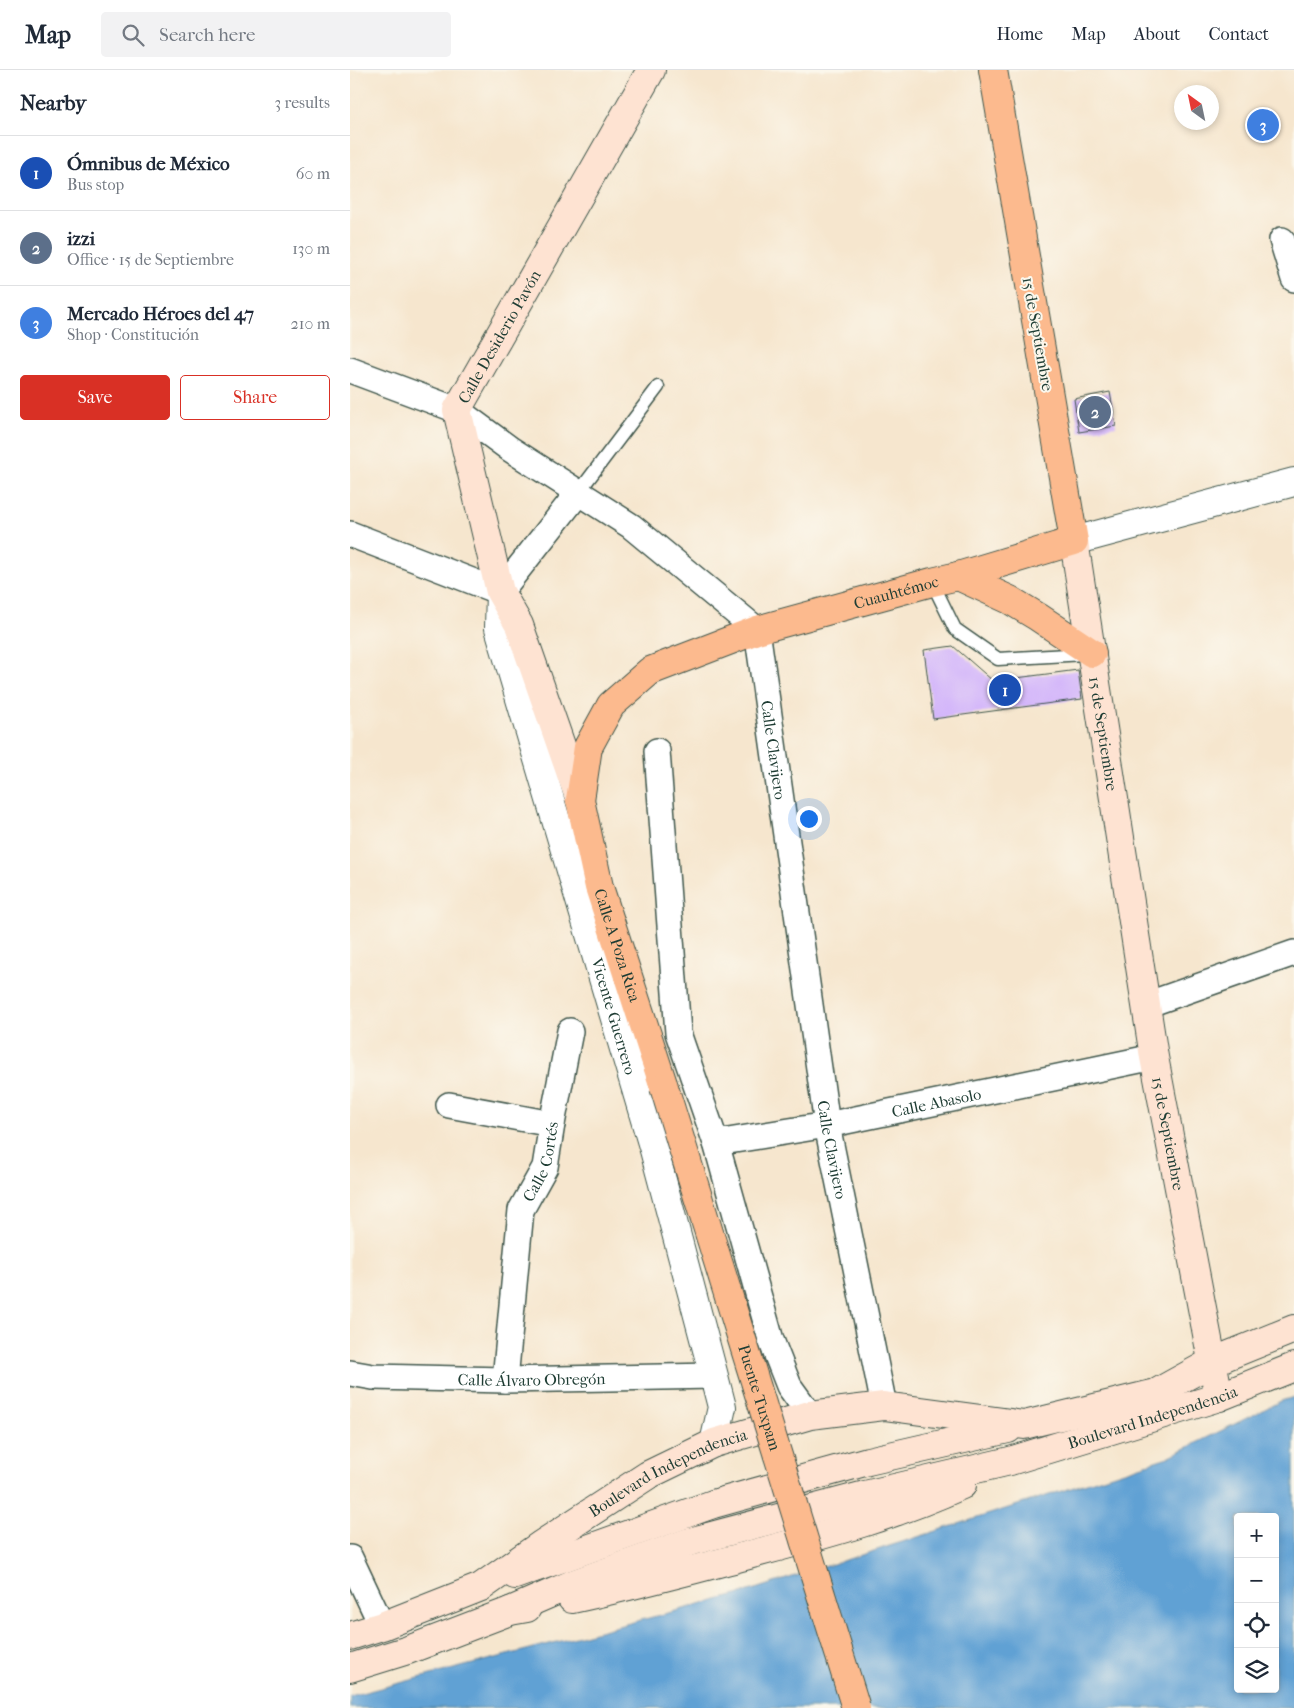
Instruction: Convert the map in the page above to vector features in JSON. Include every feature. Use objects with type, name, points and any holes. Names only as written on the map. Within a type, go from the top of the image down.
[{"type":"main road","name":"Calle Desiderio Pavón","points":[[500,592],[457,410],[651,70]]},
{"type":"main road","name":"15 de Septiembre","points":[[993,70],[1074,541],[1154,1058],[1219,1397]]},
{"type":"main road","name":"Cuauhtémoc","points":[[580,800],[588,747],[612,705],[650,671],[757,630],[945,579],[1074,541]]},
{"type":"main road","points":[[945,579],[1010,600],[1092,653]]},
{"type":"main road","points":[[500,592],[519,625],[580,800]]},
{"type":"main road","name":"Calle A Poza Rica","points":[[580,800],[599,887],[664,1087]]},
{"type":"main road","name":"Puente Tuxpam","points":[[664,1087],[856,1708]]},
{"type":"main road","name":"Boulevard Independencia","points":[[350,1636],[382,1626],[481,1587],[712,1504],[868,1462],[1156,1393],[1212,1362],[1294,1329]]},
{"type":"main road","name":"Boulevard Independencia","points":[[350,1668],[408,1650],[510,1611],[570,1585],[689,1542],[865,1495],[1010,1461],[1219,1397],[1294,1367]]},
{"type":"main road","name":"Boulevard Independencia","points":[[481,1587],[542,1544],[648,1475],[714,1443],[810,1415],[884,1406],[1024,1425]]},
{"type":"street","points":[[1282,240],[1294,279]]},
{"type":"street","points":[[350,370],[457,410],[510,448],[631,526],[757,630]]},
{"type":"street","name":"Cuauhtémoc","points":[[1074,541],[1294,482]]},
{"type":"street","points":[[350,534],[500,592],[578,493]]},
{"type":"street","name":"Vicente Guerrero","points":[[500,592],[499,628],[654,1150],[722,1407],[714,1443]]},
{"type":"street","name":"Calle Clavijero","points":[[757,630],[827,1125],[884,1406]]},
{"type":"street","points":[[657,751],[678,1033],[716,1143],[772,1340],[789,1386],[810,1415]]},
{"type":"street","points":[[1146,1005],[1294,953]]},
{"type":"street","name":"Calle Cortés","points":[[505,1380],[521,1210],[545,1167],[570,1031]]},
{"type":"street","name":"Calle Abasolo","points":[[716,1143],[827,1125],[1154,1058]]},
{"type":"street","points":[[449,1105],[552,1124]]},
{"type":"street","name":"Calle Álvaro Obregón","points":[[350,1373],[373,1377],[505,1380],[714,1376]]},
{"type":"street","points":[[350,1558],[382,1626]]},
{"type":"lane","points":[[578,493],[658,387]]},
{"type":"lane","points":[[945,579],[955,628],[998,659],[1092,653]]},
{"type":"water","points":[[1294,1397],[1294,1708],[350,1708],[350,1696],[733,1596],[1168,1457],[1281,1401]]},
{"type":"building","points":[[1110,392],[1116,426],[1079,432],[1074,399]]},
{"type":"building","points":[[953,646],[993,681],[1078,670],[1082,699],[933,719],[924,650]]},
{"type":"place","name":"Mercado Héroes del 47","points":[[1263,125]]},
{"type":"place","name":"izzi","points":[[1095,412]]},
{"type":"place","name":"Ómnibus de México","points":[[1005,690]]}]
